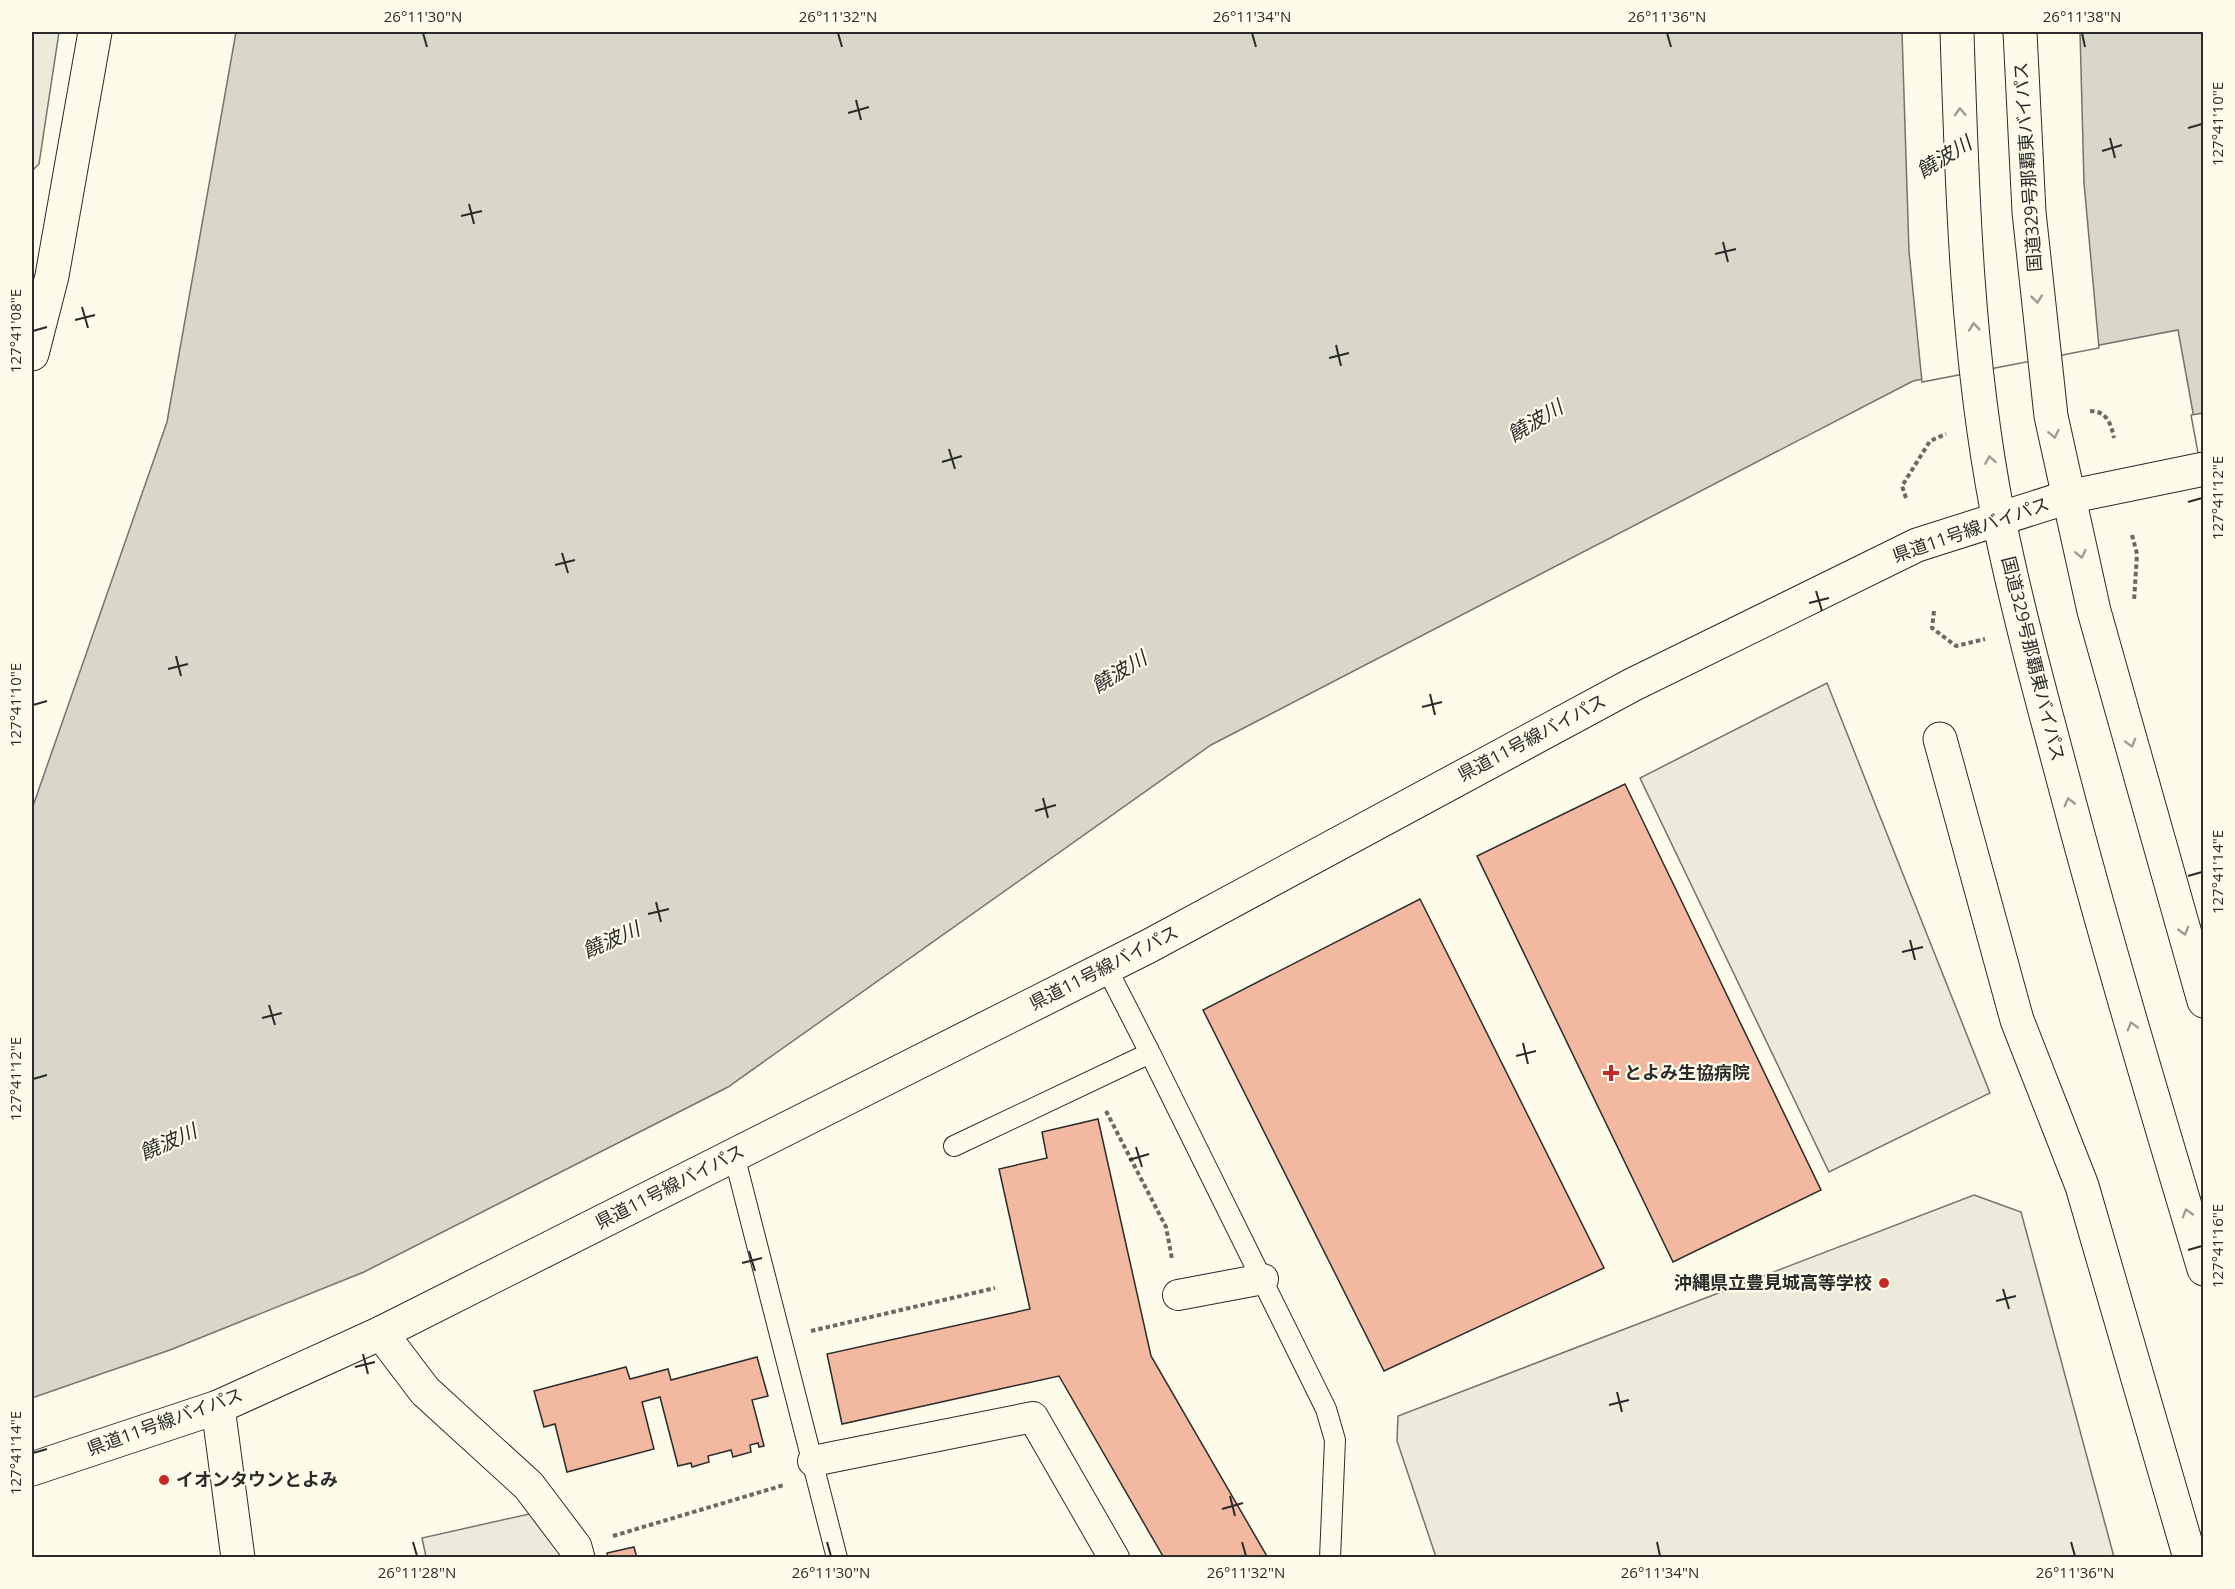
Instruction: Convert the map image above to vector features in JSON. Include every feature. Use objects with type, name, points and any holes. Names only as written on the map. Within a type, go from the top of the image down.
[{"type":"main road","points":[[32,354],[52,276],[95,32]]},
{"type":"main road","name":"国道329号那覇東バイパス","points":[[1957,32],[1962,199],[1979,386],[1999,518],[2032,662],[2084,858],[2204,1269]]},
{"type":"main road","name":"国道329号那覇東バイパス","points":[[2020,32],[2029,212],[2044,376],[2094,611],[2204,1001]]},
{"type":"main road","name":"県道11号線バイパス","points":[[32,1469],[218,1407],[381,1333],[1106,967],[1652,675],[1917,545],[2068,497],[2190,471]]},
{"type":"main road","points":[[1940,739],[2017,1020],[2082,1186],[2190,1557]]},
{"type":"main road","points":[[381,1333],[425,1391],[529,1486],[576,1552]]},
{"type":"main road","points":[[218,1407],[238,1557]]},
{"type":"street","points":[[1178,1295],[1263,1279]]},
{"type":"street","points":[[815,1468],[1033,1418],[1114,1557]]},
{"type":"lane","points":[[1106,967],[1326,1409],[1335,1440],[1330,1557]]},
{"type":"lane","points":[[954,1146],[1150,1053]]},
{"type":"lane","points":[[734,1155],[837,1557]]},
{"type":"path","points":[[2086,411],[2098,411],[2111,422],[2114,438]]},
{"type":"path","points":[[1906,498],[1902,486],[1930,441],[1951,432]]},
{"type":"path","points":[[2128,603],[2134,602],[2137,554],[2132,534]]},
{"type":"path","points":[[1934,611],[1932,628],[1956,646],[1968,643]]},
{"type":"path","points":[[1090,1081],[1166,1227],[1178,1295]]},
{"type":"path","points":[[781,1338],[995,1288]]},
{"type":"path","points":[[576,1552],[815,1468]]},
{"type":"shaded area","points":[[32,32],[59,32],[39,164],[32,171]]},
{"type":"shaded area","points":[[1827,683],[1990,1093],[1829,1172],[1640,778]]},
{"type":"shaded area","name":"沖縄県立豊見城高等学校","points":[[1974,1195],[2021,1212],[2114,1557],[1436,1557],[1397,1441],[1398,1416]]},
{"type":"shaded area","points":[[538,1512],[565,1557],[426,1557],[422,1538]]},
{"type":"water","name":"饒波川","points":[[236,32],[2203,32],[2203,468],[2178,330],[1913,381],[1211,745],[728,1087],[364,1272],[170,1350],[32,1398],[32,809],[167,422]]},
{"type":"pier","points":[[1902,32],[2080,32],[2084,183],[2099,348],[1922,382],[1909,251]]},
{"type":"pier","points":[[2204,413],[2203,471],[2191,415]]},
{"type":"building","points":[[1625,784],[1821,1190],[1673,1262],[1477,856]]},
{"type":"building","points":[[1420,899],[1604,1268],[1384,1371],[1203,1010]]},
{"type":"building","points":[[1098,1119],[1151,1356],[1268,1558],[1164,1558],[1059,1376],[842,1424],[827,1354],[1030,1309],[999,1169],[1047,1158],[1042,1132]]},
{"type":"building","points":[[757,1357],[768,1396],[752,1400],[764,1446],[759,1447],[758,1443],[750,1445],[751,1452],[733,1457],[731,1450],[708,1456],[709,1462],[692,1467],[691,1463],[678,1466],[660,1397],[642,1402],[654,1449],[567,1472],[555,1424],[544,1427],[534,1391],[626,1367],[630,1379],[668,1369],[671,1380]]},
{"type":"building","points":[[634,1547],[637,1558],[608,1558],[607,1553]]},
{"type":"place","name":"とよみ生協病院","points":[[1611,1073]]},
{"type":"place","name":"沖縄県立豊見城高等学校","points":[[1884,1283]]},
{"type":"place","name":"イオンタウンとよみ","points":[[164,1480]]}]
